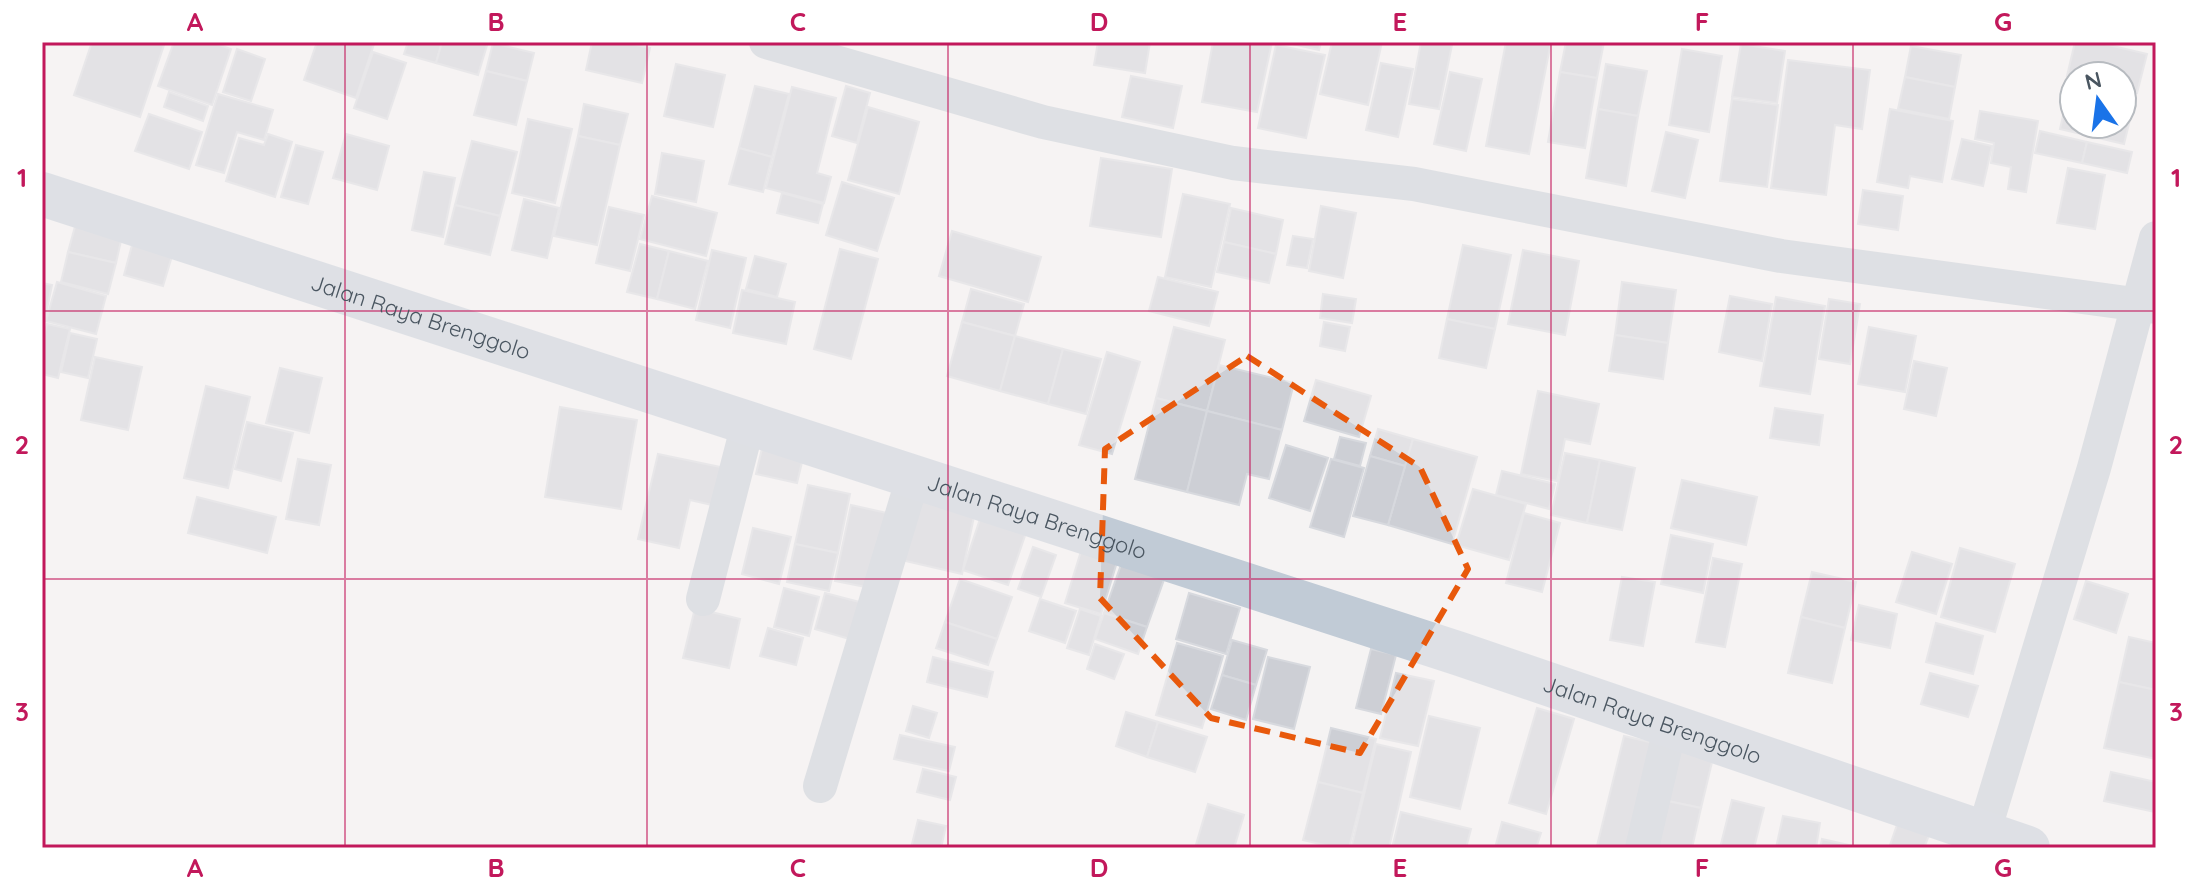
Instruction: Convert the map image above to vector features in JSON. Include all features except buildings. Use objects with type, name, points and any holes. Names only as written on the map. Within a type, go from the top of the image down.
[{"type":"main road","name":"Jalan Raya Brenggolo","points":[[42,194],[1460,654],[1981,840],[2028,848]]},
{"type":"street","points":[[766,42],[1043,122],[1233,163],[1414,184],[1781,256],[2147,306]]},
{"type":"street","points":[[1981,840],[2094,468],[2147,306],[2156,238]]},
{"type":"street","points":[[703,599],[748,424]]},
{"type":"street","points":[[820,786],[913,478]]},
{"type":"street","points":[[1642,848],[1670,728]]},
{"type":"highlighted area","points":[[1247,356],[1420,467],[1468,569],[1360,753],[1211,718],[1100,598],[1105,449]]}]
